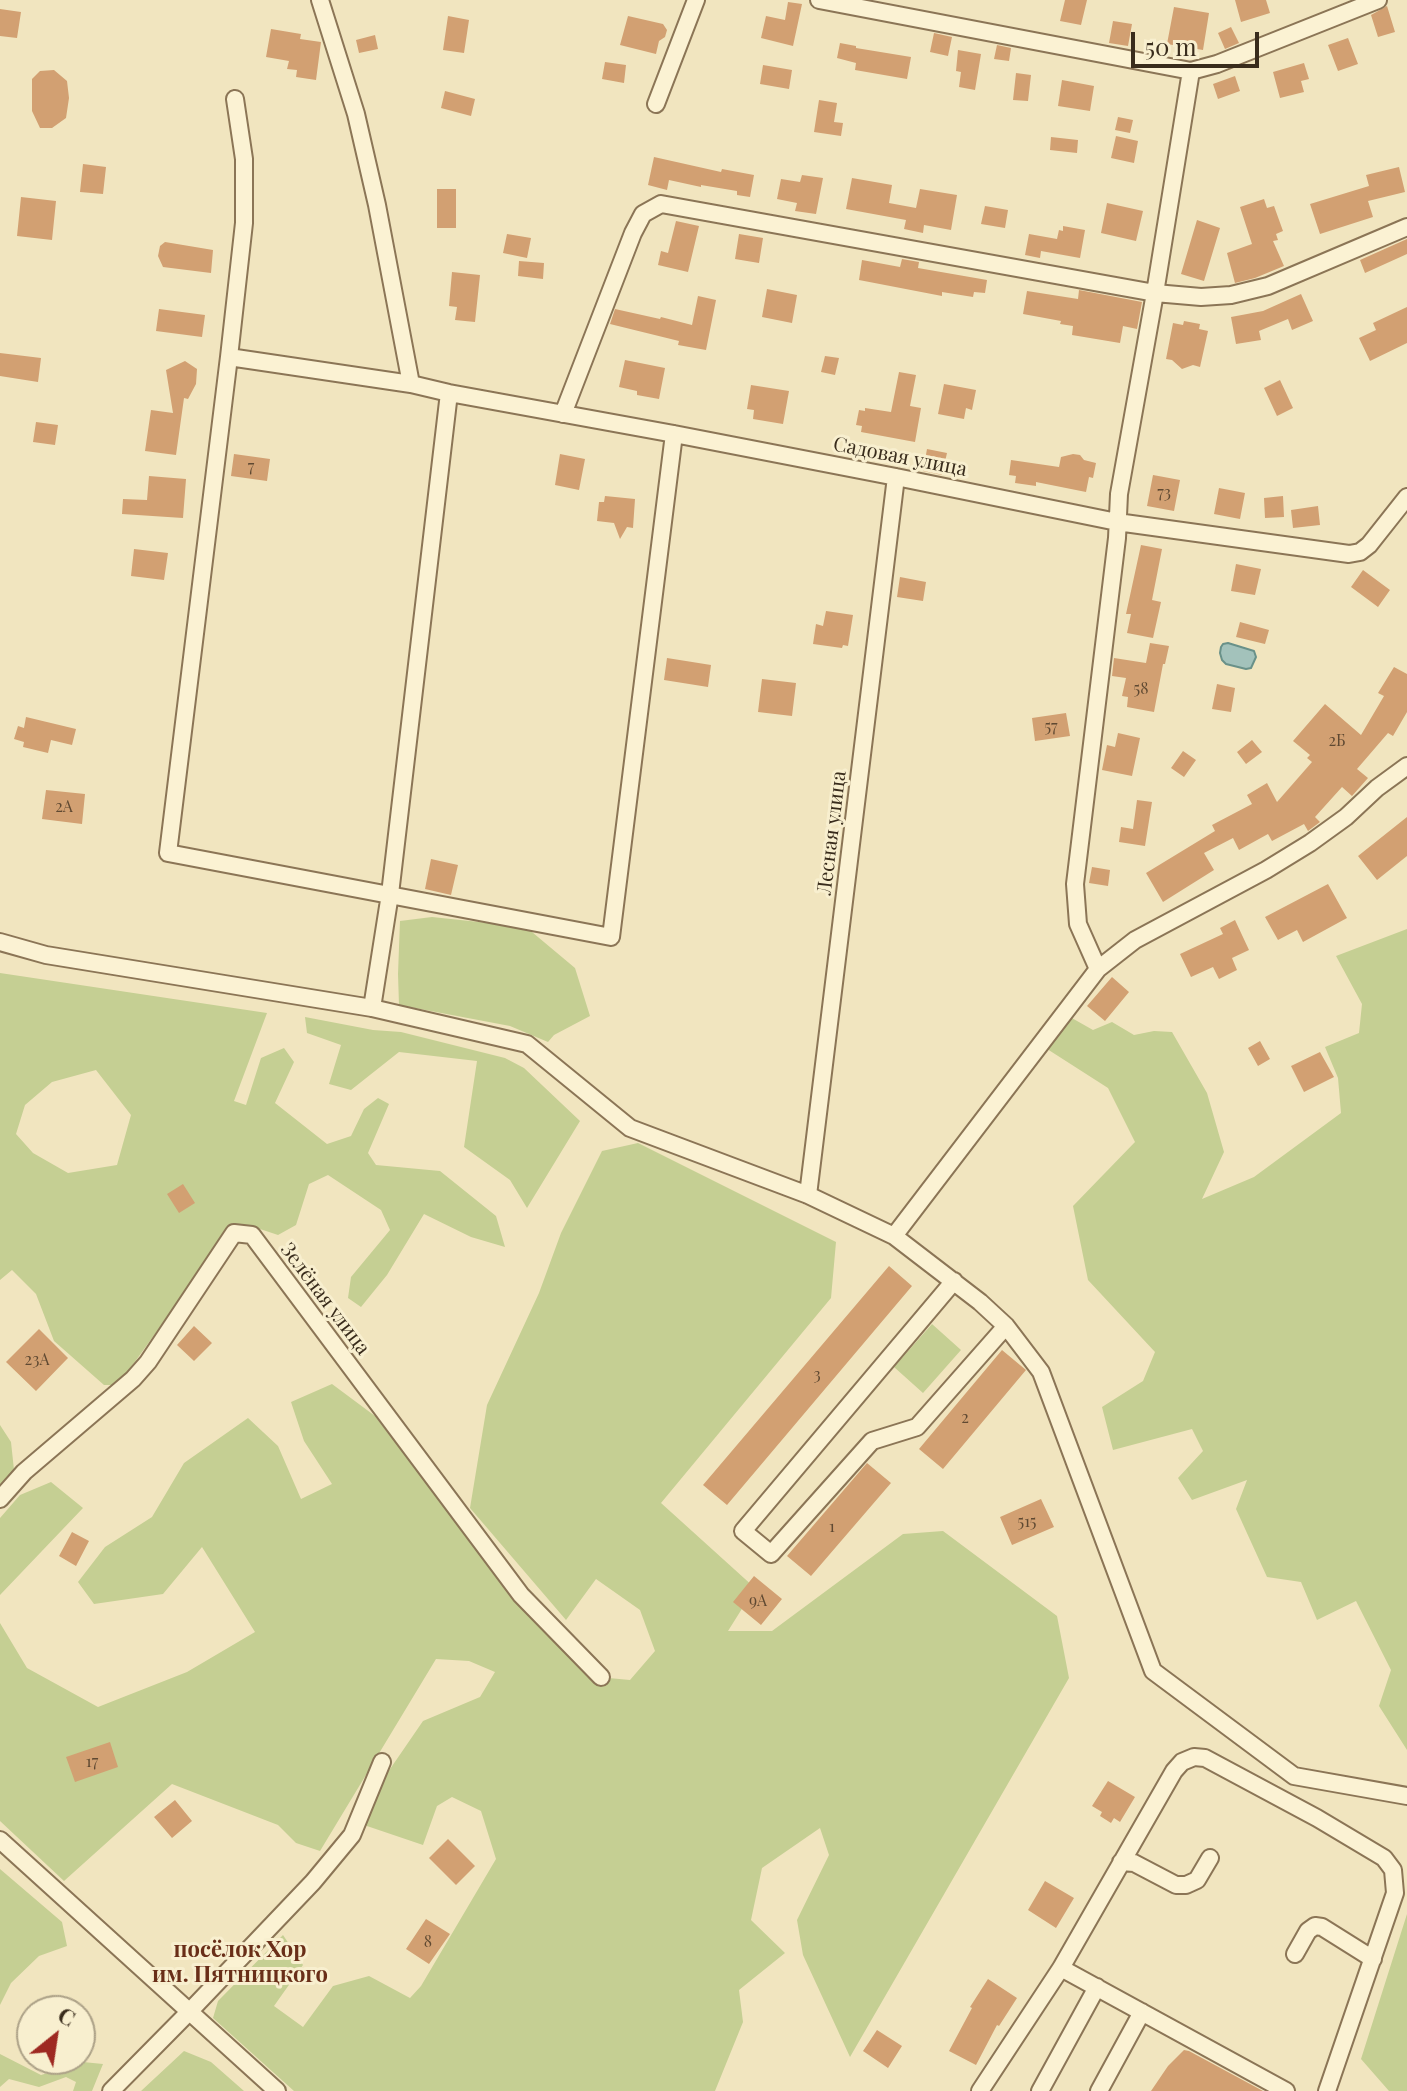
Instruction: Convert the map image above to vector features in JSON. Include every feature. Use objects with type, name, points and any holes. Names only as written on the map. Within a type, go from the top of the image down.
[{"type":"street","points":[[320,0],[356,114],[377,205],[411,384]]},
{"type":"street","points":[[656,104],[696,0]]},
{"type":"street","points":[[819,0],[1191,71],[1217,64],[1378,0]]},
{"type":"street","points":[[1098,969],[1078,924],[1075,884],[1117,538],[1119,494],[1191,71]]},
{"type":"street","points":[[235,99],[244,159],[244,223],[168,853],[611,937],[674,434]]},
{"type":"street","points":[[229,357],[411,384],[563,414],[633,233],[643,214],[661,204],[1155,293],[1201,297],[1231,295],[1268,286],[1407,227]]},
{"type":"street","points":[[372,1008],[390,894],[449,393]]},
{"type":"street","name":"Садовая улица","points":[[563,414],[1117,522],[1349,554],[1360,552],[1369,545],[1407,497]]},
{"type":"street","name":"Лесная улица","points":[[808,1195],[896,477]]},
{"type":"street","points":[[894,1236],[1098,969],[1135,940],[1310,843],[1407,766]]},
{"type":"street","points":[[0,942],[46,955],[372,1008],[527,1044],[630,1128],[808,1195],[894,1236],[954,1281],[1006,1326],[1041,1372],[1153,1671],[1294,1776],[1407,1796]]},
{"type":"street","name":"Зелёная улица","points":[[0,1499],[24,1472],[133,1379],[148,1362],[234,1233],[252,1235],[521,1595],[601,1677]]},
{"type":"street","points":[[954,1281],[743,1531],[771,1554],[872,1441],[917,1427],[1006,1326]]},
{"type":"street","points":[[980,2091],[1061,1968],[1174,1771],[1182,1762],[1194,1757],[1205,1758],[1317,1818],[1384,1858],[1393,1870],[1395,1893],[1327,2091]]},
{"type":"street","points":[[111,2091],[313,1882],[352,1835],[382,1762]]},
{"type":"street","points":[[0,1840],[277,2091]]},
{"type":"street","points":[[1121,1862],[1134,1863],[1176,1885],[1186,1885],[1197,1880],[1210,1858]]},
{"type":"street","points":[[1295,1954],[1308,1931],[1315,1926],[1322,1927],[1373,1959]]},
{"type":"street","points":[[1061,1968],[1286,2091]]},
{"type":"street","points":[[1040,2091],[1097,1987]]},
{"type":"street","points":[[1099,2091],[1142,2012]]},
{"type":"green space","points":[[432,917],[526,927],[575,968],[590,1016],[554,1035],[548,1042],[510,1026],[399,1005],[400,921]]},
{"type":"green space","points":[[1407,929],[1407,1750],[1379,1706],[1391,1670],[1356,1601],[1317,1620],[1301,1582],[1267,1577],[1236,1509],[1247,1480],[1192,1500],[1178,1478],[1203,1451],[1192,1429],[1113,1450],[1102,1407],[1143,1381],[1155,1352],[1088,1280],[1073,1206],[1135,1142],[1108,1088],[1044,1047],[1070,1017],[1093,1030],[1112,1022],[1134,1035],[1154,1031],[1172,1032],[1207,1093],[1224,1152],[1202,1199],[1254,1177],[1341,1113],[1338,1078],[1325,1047],[1359,1033],[1362,1004],[1336,956]]},
{"type":"green space","points":[[0,973],[267,1013],[234,1101],[246,1105],[261,1058],[284,1048],[294,1062],[275,1103],[327,1144],[351,1136],[364,1109],[378,1098],[389,1104],[368,1153],[376,1165],[440,1171],[496,1216],[505,1247],[471,1237],[424,1214],[387,1275],[361,1307],[348,1298],[351,1277],[390,1230],[381,1210],[328,1175],[309,1184],[296,1225],[278,1235],[257,1228],[232,1227],[116,1385],[104,1385],[54,1341],[36,1294],[12,1270],[0,1280]],"holes":[[[96,1070],[131,1115],[117,1165],[68,1173],[33,1153],[16,1134],[25,1105],[52,1082]]]},
{"type":"green space","points":[[305,1017],[401,1032],[505,1058],[524,1068],[580,1121],[527,1208],[510,1180],[464,1147],[477,1061],[399,1052],[351,1090],[329,1084],[341,1045],[307,1033]]},
{"type":"green space","points":[[638,1143],[836,1242],[831,1298],[661,1503],[755,1588],[728,1631],[772,1631],[903,1534],[943,1531],[1057,1616],[1069,1678],[850,2057],[803,1955],[797,1920],[829,1855],[820,1828],[762,1868],[751,1920],[785,1953],[739,1990],[743,2022],[715,2091],[294,2091],[213,2018],[218,2001],[283,1935],[303,1965],[274,2006],[303,2027],[333,1986],[369,1976],[410,1998],[421,1986],[496,1859],[481,1811],[452,1797],[437,1806],[423,1845],[364,1825],[388,1772],[423,1721],[480,1697],[495,1672],[469,1661],[436,1659],[320,1851],[296,1843],[278,1825],[172,1784],[64,1881],[0,1821],[0,1623],[27,1668],[98,1707],[187,1672],[255,1632],[202,1547],[163,1594],[94,1604],[78,1582],[105,1547],[152,1517],[184,1463],[248,1418],[278,1446],[301,1499],[332,1484],[304,1441],[291,1402],[332,1384],[375,1416],[501,1581],[587,1676],[630,1680],[655,1651],[640,1610],[596,1579],[566,1620],[470,1508],[487,1405],[539,1293],[561,1233],[602,1151]]},
{"type":"green space","points":[[932,1324],[961,1350],[923,1393],[894,1367]]},
{"type":"green space","points":[[0,1425],[11,1442],[14,1470],[0,1487]]},
{"type":"green space","points":[[51,1482],[83,1508],[0,1595],[0,1518],[20,1495]]},
{"type":"green space","points":[[0,1869],[62,1922],[67,1946],[39,1956],[11,1983],[0,2005]]},
{"type":"green space","points":[[1407,1914],[1407,2091],[1389,2091],[1361,2059]]},
{"type":"green space","points":[[184,2051],[211,2062],[244,2091],[141,2091]]},
{"type":"green space","points":[[0,2054],[16,2062],[16,2075],[96,2075],[96,2063],[103,2064],[92,2091],[73,2091],[76,2082],[66,2077],[39,2087],[9,2079],[0,2087]]},
{"type":"water","points":[[1228,643],[1254,651],[1256,657],[1251,668],[1226,664],[1222,660],[1221,647]]},
{"type":"building","points":[[1065,0],[1087,0],[1081,25],[1060,21]]},
{"type":"building","points":[[1235,0],[1266,0],[1270,13],[1241,22]]},
{"type":"building","points":[[788,2],[802,4],[793,46],[761,38],[766,16],[785,20]]},
{"type":"building","points":[[1387,6],[1395,32],[1378,37],[1371,15]]},
{"type":"building","points":[[1174,7],[1209,13],[1203,50],[1167,44]]},
{"type":"building","points":[[0,9],[21,12],[17,38],[0,36]]},
{"type":"building","points":[[448,16],[469,20],[464,53],[443,50]]},
{"type":"building","points":[[628,16],[663,24],[667,30],[665,37],[659,41],[656,54],[620,45]]},
{"type":"building","points":[[1113,21],[1132,24],[1128,46],[1109,43]]},
{"type":"building","points":[[1231,27],[1239,43],[1225,49],[1218,33]]},
{"type":"building","points":[[271,29],[301,34],[300,39],[321,42],[316,80],[296,77],[297,70],[287,69],[289,61],[266,57]]},
{"type":"building","points":[[934,33],[952,37],[948,56],[930,52]]},
{"type":"building","points":[[375,35],[378,49],[359,53],[356,40]]},
{"type":"building","points":[[1348,38],[1358,64],[1338,71],[1328,45]]},
{"type":"building","points":[[840,43],[911,57],[907,79],[855,70],[856,63],[837,58]]},
{"type":"building","points":[[997,45],[1011,48],[1009,61],[994,59]]},
{"type":"building","points":[[958,50],[981,54],[975,90],[959,87],[961,72],[956,71]]},
{"type":"building","points":[[605,62],[626,65],[624,83],[602,79]]},
{"type":"building","points":[[1304,63],[1309,79],[1301,81],[1304,92],[1280,98],[1273,72]]},
{"type":"building","points":[[763,65],[792,70],[789,89],[760,84]]},
{"type":"building","points":[[54,70],[67,81],[69,98],[66,118],[52,128],[40,128],[32,111],[32,79],[40,71]]},
{"type":"building","points":[[1016,73],[1031,75],[1028,101],[1013,100]]},
{"type":"building","points":[[1235,76],[1240,91],[1218,99],[1213,84]]},
{"type":"building","points":[[1062,80],[1094,86],[1090,111],[1058,106]]},
{"type":"building","points":[[445,91],[475,99],[471,116],[441,108]]},
{"type":"building","points":[[819,100],[837,103],[834,122],[843,123],[841,136],[814,132]]},
{"type":"building","points":[[1118,117],[1133,120],[1130,133],[1115,130]]},
{"type":"building","points":[[1116,136],[1138,141],[1134,163],[1111,158]]},
{"type":"building","points":[[1051,137],[1078,140],[1077,153],[1050,150]]},
{"type":"building","points":[[654,157],[721,172],[722,169],[754,175],[750,197],[737,195],[737,191],[669,180],[667,190],[648,185]]},
{"type":"building","points":[[83,164],[106,167],[103,194],[80,192]]},
{"type":"building","points":[[1399,167],[1405,192],[1368,201],[1373,217],[1320,234],[1310,204],[1369,186],[1366,175]]},
{"type":"building","points":[[802,175],[823,178],[816,214],[795,211],[797,203],[777,199],[781,179],[800,182]]},
{"type":"building","points":[[852,178],[892,185],[889,203],[916,208],[920,189],[957,195],[951,230],[924,225],[923,233],[904,229],[906,220],[846,209]]},
{"type":"building","points":[[437,189],[456,189],[456,228],[437,228]]},
{"type":"building","points":[[21,197],[56,201],[52,240],[17,236]]},
{"type":"building","points":[[1264,199],[1267,208],[1274,206],[1283,231],[1276,234],[1278,240],[1273,241],[1284,266],[1235,283],[1227,253],[1252,244],[1240,207]]},
{"type":"building","points":[[1107,203],[1143,211],[1136,241],[1101,233]]},
{"type":"building","points":[[985,206],[1008,210],[1005,228],[981,224]]},
{"type":"building","points":[[1197,220],[1220,228],[1204,281],[1181,274]]},
{"type":"building","points":[[676,221],[699,226],[688,272],[658,265],[661,251],[668,253]]},
{"type":"building","points":[[1063,226],[1085,230],[1080,258],[1041,251],[1040,258],[1025,255],[1029,234],[1057,239]]},
{"type":"building","points":[[507,234],[531,238],[527,258],[503,253]]},
{"type":"building","points":[[739,234],[763,238],[759,263],[735,259]]},
{"type":"building","points":[[1407,239],[1407,254],[1365,273],[1360,260]]},
{"type":"building","points":[[165,242],[213,250],[211,273],[163,267],[158,256],[160,246]]},
{"type":"building","points":[[902,259],[919,262],[918,268],[987,280],[985,293],[974,292],[973,297],[942,292],[942,296],[859,280],[862,260],[900,267]]},
{"type":"building","points":[[519,261],[544,263],[543,279],[518,276]]},
{"type":"building","points":[[452,272],[480,275],[475,322],[455,320],[457,307],[449,306]]},
{"type":"building","points":[[767,289],[797,295],[792,323],[762,317]]},
{"type":"building","points":[[1079,290],[1142,302],[1137,329],[1123,326],[1120,343],[1072,335],[1073,326],[1023,314],[1027,291],[1078,299]]},
{"type":"building","points":[[1301,294],[1313,321],[1292,330],[1288,319],[1259,331],[1261,340],[1236,344],[1231,317],[1263,311]]},
{"type":"building","points":[[698,296],[716,300],[706,350],[678,345],[679,341],[610,324],[615,309],[692,325]]},
{"type":"building","points":[[1407,307],[1407,343],[1370,361],[1359,338],[1376,330],[1373,323]]},
{"type":"building","points":[[159,309],[205,315],[202,337],[156,331]]},
{"type":"building","points":[[1184,321],[1200,324],[1199,329],[1208,331],[1200,367],[1193,365],[1182,369],[1166,359],[1173,323],[1183,325]]},
{"type":"building","points":[[0,353],[41,358],[38,382],[0,376]]},
{"type":"building","points":[[825,356],[839,358],[835,375],[821,372]]},
{"type":"building","points":[[625,360],[665,368],[659,399],[637,395],[637,391],[619,387]]},
{"type":"building","points":[[185,361],[197,369],[196,384],[188,399],[184,398],[176,455],[145,451],[151,410],[173,413],[166,370]]},
{"type":"building","points":[[899,372],[916,375],[910,406],[921,408],[915,442],[861,432],[862,426],[856,425],[859,410],[891,412]]},
{"type":"building","points":[[1280,380],[1293,408],[1277,416],[1264,388]]},
{"type":"building","points":[[944,384],[976,390],[972,410],[966,408],[964,419],[938,414]]},
{"type":"building","points":[[751,385],[789,391],[783,424],[753,419],[754,410],[747,409]]},
{"type":"building","points":[[36,422],[58,425],[55,445],[33,442]]},
{"type":"building","points":[[927,449],[947,453],[942,475],[923,471]]},
{"type":"building","points":[[234,454],[270,459],[267,481],[231,476]]},
{"type":"building","points":[[560,454],[585,459],[579,490],[555,485]]},
{"type":"building","points":[[1073,454],[1096,463],[1086,492],[1036,482],[1036,486],[1015,483],[1016,476],[1009,475],[1011,460],[1059,467],[1061,457]]},
{"type":"building","points":[[1153,475],[1180,480],[1174,511],[1147,506]]},
{"type":"building","points":[[149,476],[186,479],[183,518],[122,514],[123,499],[147,500]]},
{"type":"building","points":[[1219,488],[1245,493],[1240,519],[1214,514]]},
{"type":"building","points":[[605,496],[635,499],[633,528],[627,527],[620,539],[614,523],[597,521],[599,502],[604,502]]},
{"type":"building","points":[[1283,496],[1284,517],[1265,518],[1264,498]]},
{"type":"building","points":[[1318,506],[1320,525],[1293,528],[1291,510]]},
{"type":"building","points":[[1141,545],[1162,549],[1152,600],[1161,602],[1153,638],[1127,633],[1131,614],[1126,614]]},
{"type":"building","points":[[134,549],[168,553],[164,580],[131,576]]},
{"type":"building","points":[[1236,564],[1261,569],[1255,595],[1231,591]]},
{"type":"building","points":[[1363,570],[1390,590],[1378,607],[1351,587]]},
{"type":"building","points":[[900,577],[926,582],[923,601],[897,597]]},
{"type":"building","points":[[826,611],[853,615],[848,646],[813,644],[816,624],[823,626]]},
{"type":"building","points":[[1240,622],[1269,630],[1265,644],[1236,637]]},
{"type":"building","points":[[1150,643],[1169,646],[1154,712],[1127,707],[1128,697],[1122,696],[1126,678],[1112,676],[1114,658],[1146,663]]},
{"type":"building","points":[[667,658],[711,665],[708,687],[664,680]]},
{"type":"building","points":[[1394,667],[1407,674],[1407,712],[1393,736],[1388,733],[1357,769],[1368,778],[1352,796],[1342,787],[1315,817],[1320,822],[1308,831],[1304,824],[1272,841],[1268,834],[1239,850],[1233,838],[1204,853],[1214,870],[1163,902],[1146,873],[1215,831],[1212,825],[1252,804],[1247,795],[1267,783],[1277,802],[1312,762],[1307,758],[1310,755],[1293,741],[1325,704],[1361,735],[1384,696],[1378,693]]},
{"type":"building","points":[[762,679],[796,683],[792,716],[758,712]]},
{"type":"building","points":[[1217,684],[1235,688],[1231,712],[1212,709]]},
{"type":"building","points":[[1066,713],[1070,736],[1035,741],[1032,718]]},
{"type":"building","points":[[26,717],[76,729],[72,745],[51,740],[48,753],[23,747],[24,742],[14,739],[18,726],[24,728]]},
{"type":"building","points":[[1118,733],[1140,738],[1132,776],[1102,770],[1107,745],[1115,747]]},
{"type":"building","points":[[1252,740],[1262,752],[1246,764],[1237,752]]},
{"type":"building","points":[[1183,751],[1196,760],[1184,777],[1171,768]]},
{"type":"building","points":[[46,790],[85,794],[82,824],[42,819]]},
{"type":"building","points":[[1137,800],[1152,802],[1145,846],[1119,842],[1121,827],[1133,829]]},
{"type":"building","points":[[1407,817],[1407,856],[1377,880],[1358,856]]},
{"type":"building","points":[[431,859],[458,865],[451,895],[425,889]]},
{"type":"building","points":[[1092,867],[1110,870],[1108,886],[1089,883]]},
{"type":"building","points":[[1328,884],[1347,918],[1303,942],[1297,930],[1278,940],[1265,917]]},
{"type":"building","points":[[1235,920],[1249,950],[1232,958],[1237,970],[1219,979],[1213,967],[1191,977],[1180,954],[1223,934],[1220,928]]},
{"type":"building","points":[[1112,977],[1129,992],[1105,1021],[1087,1006]]},
{"type":"building","points":[[1260,1041],[1270,1059],[1258,1066],[1248,1048]]},
{"type":"building","points":[[1320,1052],[1334,1077],[1304,1092],[1291,1066]]},
{"type":"building","points":[[183,1184],[195,1203],[179,1213],[167,1194]]},
{"type":"building","points":[[889,1266],[912,1286],[727,1505],[703,1485]]},
{"type":"building","points":[[194,1326],[212,1343],[194,1361],[177,1345]]},
{"type":"building","points":[[39,1329],[68,1358],[36,1391],[6,1362]]},
{"type":"building","points":[[1002,1350],[1026,1370],[943,1469],[919,1449]]},
{"type":"building","points":[[867,1463],[891,1483],[811,1576],[787,1556]]},
{"type":"building","points":[[1041,1499],[1054,1527],[1012,1545],[1000,1517]]},
{"type":"building","points":[[72,1532],[89,1541],[76,1566],[59,1556]]},
{"type":"building","points":[[754,1576],[782,1599],[761,1625],[733,1602]]},
{"type":"building","points":[[110,1742],[118,1767],[75,1782],[66,1757]]},
{"type":"building","points":[[1108,1781],[1135,1797],[1120,1822],[1114,1818],[1111,1823],[1092,1806]]},
{"type":"building","points":[[175,1800],[192,1821],[172,1838],[154,1817]]},
{"type":"building","points":[[448,1839],[475,1866],[456,1885],[429,1858]]},
{"type":"building","points":[[1045,1881],[1074,1898],[1056,1928],[1028,1910]]},
{"type":"building","points":[[426,1919],[450,1934],[429,1964],[406,1949]]},
{"type":"building","points":[[988,1979],[1017,1998],[997,2025],[976,2065],[949,2051],[970,2007]]},
{"type":"building","points":[[877,2030],[902,2046],[888,2068],[863,2051]]},
{"type":"building","points":[[1184,2050],[1263,2091],[1151,2091],[1168,2066]]},
{"type":"district","name":"посёлок Хор им. Пятницкого","points":[[240,1962]]}]
